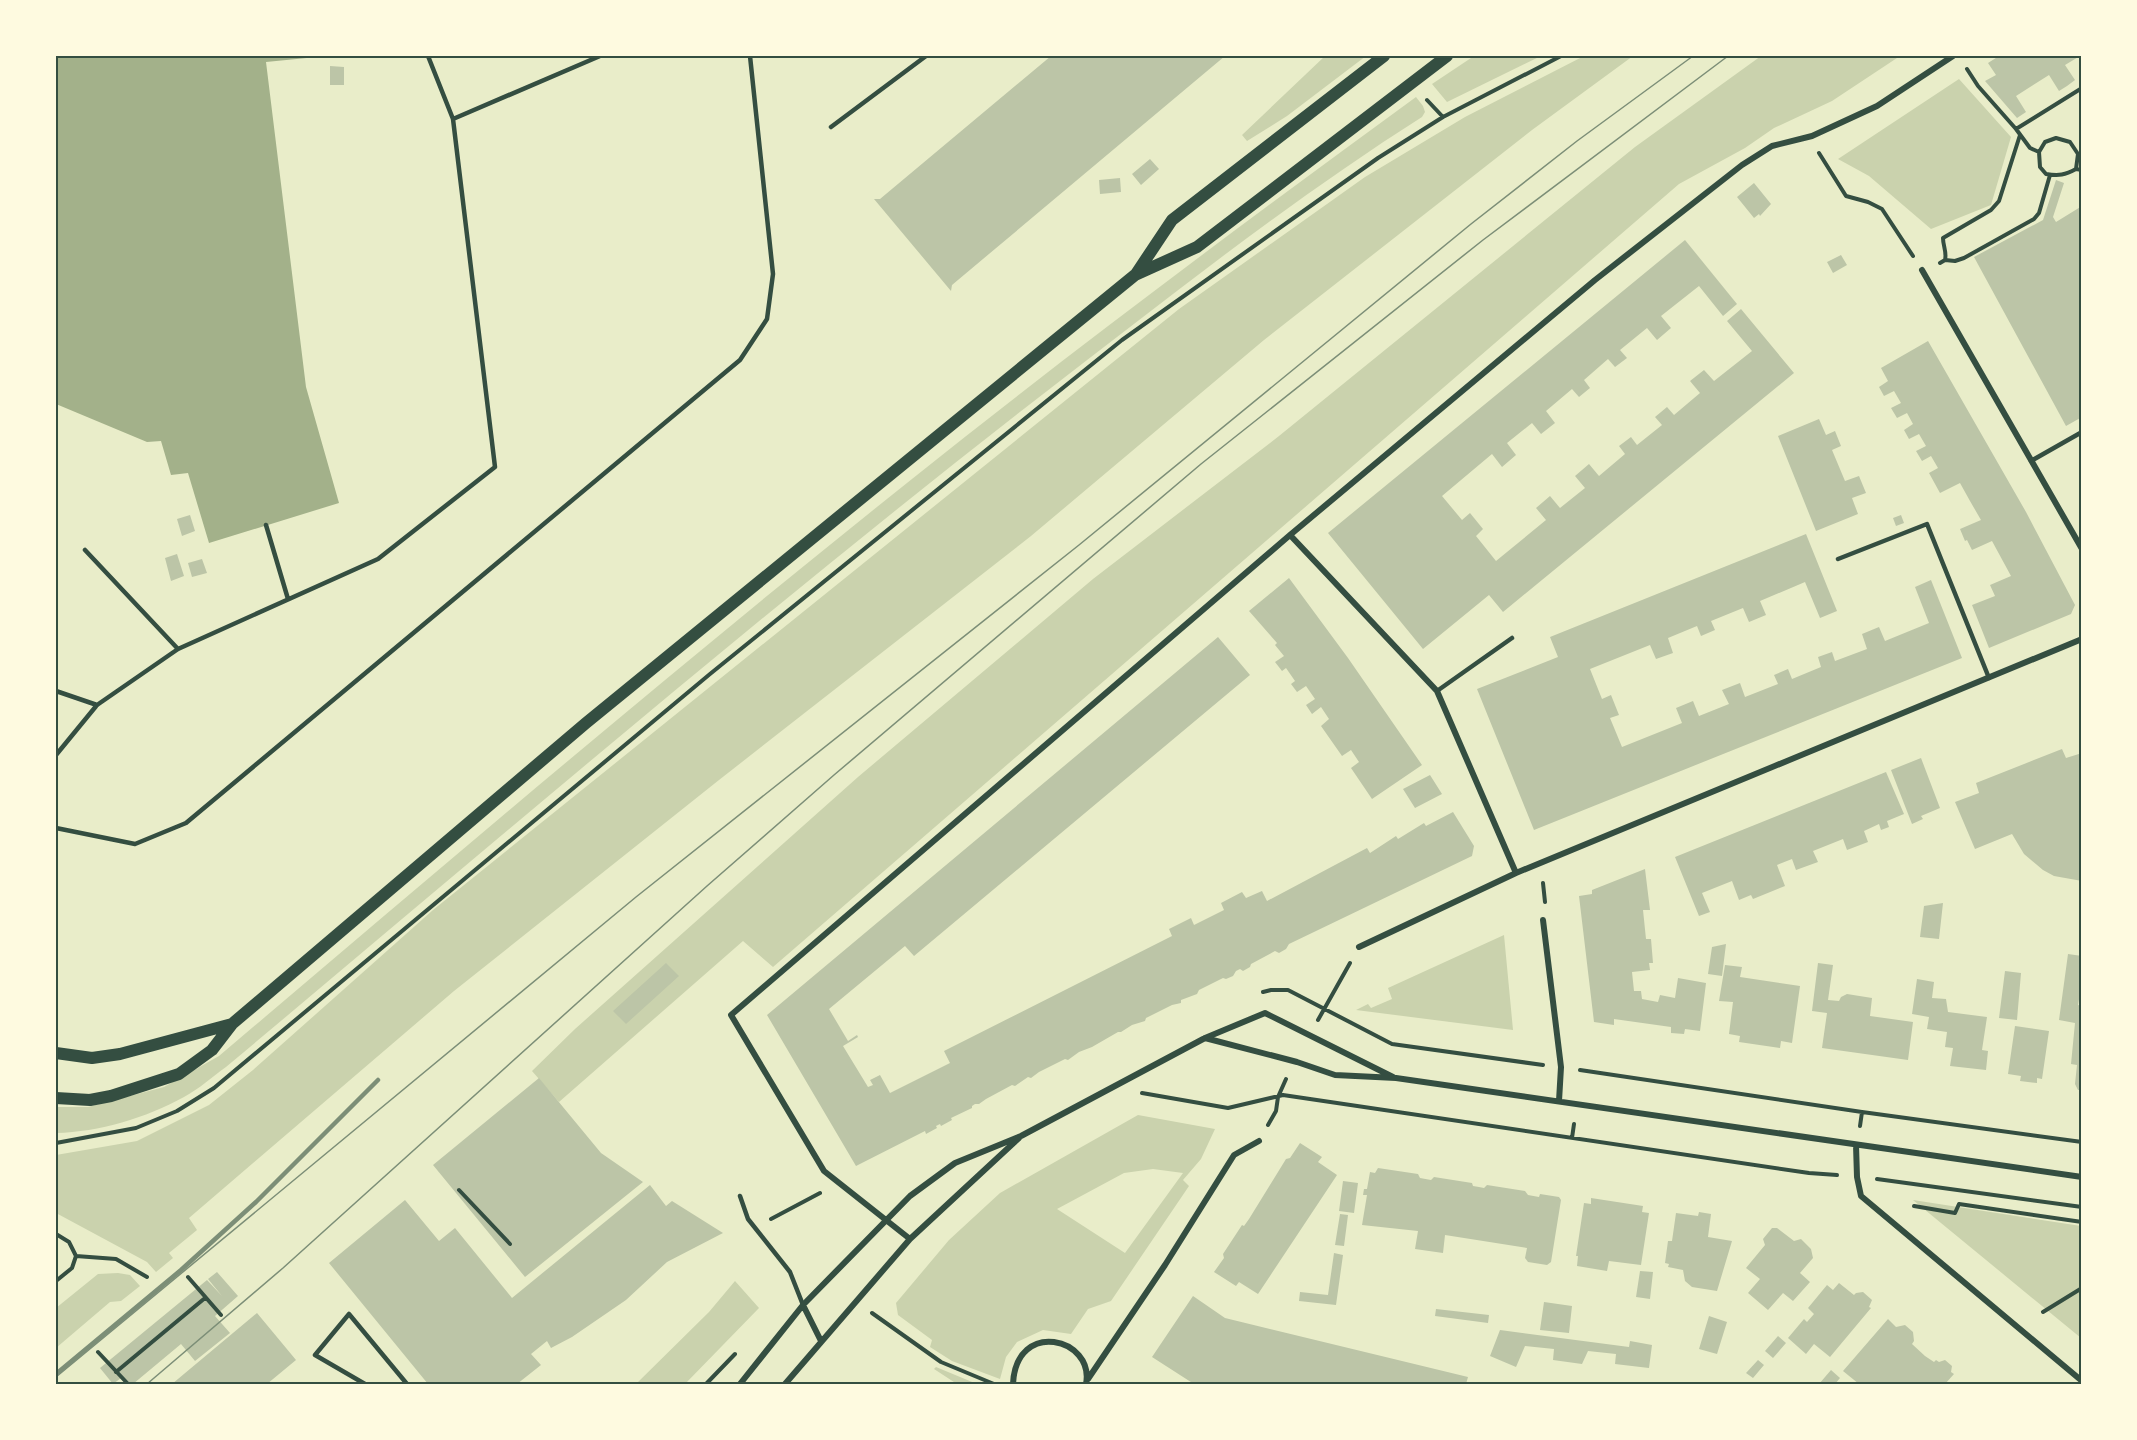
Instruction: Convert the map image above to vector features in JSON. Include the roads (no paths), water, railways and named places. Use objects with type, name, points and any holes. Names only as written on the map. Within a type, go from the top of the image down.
[{"type":"main road","points":[[1135,275],[1172,220],[1384,56]]},
{"type":"main road","points":[[56,1098],[90,1100],[111,1096],[179,1074],[212,1050],[232,1024],[586,723],[1135,275],[1197,247],[1447,56]]},
{"type":"main road","points":[[56,1053],[92,1058],[120,1054],[232,1024]]},
{"type":"street","points":[[910,1239],[824,1171],[731,1015],[1290,535],[1595,280],[1742,165],[1772,146],[1812,136],[1877,106],[1953,56]]},
{"type":"street","points":[[1922,271],[2082,549]]},
{"type":"street","points":[[1290,535],[1437,690],[1516,873]]},
{"type":"street","points":[[1359,947],[1516,873],[2082,639]]},
{"type":"street","points":[[1543,920],[1561,1067],[1559,1101]]},
{"type":"street","points":[[740,1384],[803,1305],[910,1196],[956,1163],[1021,1136],[1205,1038],[1265,1013],[1396,1078]]},
{"type":"street","points":[[1205,1038],[1297,1062],[1335,1075],[1396,1078],[2082,1177]]},
{"type":"street","points":[[785,1384],[910,1239],[1021,1136]]},
{"type":"street","points":[[1087,1382],[1165,1265],[1234,1155],[1259,1141]]},
{"type":"street","points":[[1856,1145],[1857,1177],[1861,1196],[2082,1381]]},
{"type":"street","points":[[803,1305],[821,1341]]},
{"type":"street","points":[[1013,1384],[1014,1367],[1024,1352],[1039,1343],[1056,1341],[1072,1349],[1084,1362],[1087,1382]]},
{"type":"lane","points":[[56,755],[97,705],[178,648],[378,559],[495,467],[453,119],[428,56]]},
{"type":"lane","points":[[453,119],[600,56]]},
{"type":"lane","points":[[56,828],[135,844],[186,823],[740,360],[767,319],[773,274],[750,56]]},
{"type":"lane","points":[[916,56],[919,61]]},
{"type":"lane","points":[[831,128],[926,56]]},
{"type":"lane","points":[[2031,461],[2082,432]]},
{"type":"lane","points":[[1839,559],[1927,524],[1989,678]]},
{"type":"lane","points":[[266,525],[288,599]]},
{"type":"lane","points":[[85,550],[178,648]]},
{"type":"lane","points":[[1437,690],[1512,638]]},
{"type":"lane","points":[[56,691],[97,705]]},
{"type":"lane","points":[[740,1196],[748,1219],[790,1272],[803,1305]]},
{"type":"lane","points":[[365,1384],[315,1355],[349,1314],[407,1384]]},
{"type":"tram line","points":[[56,1377],[636,897],[1079,545],[1471,224],[1577,141],[1693,56]]},
{"type":"tram line","points":[[147,1384],[283,1268],[707,886],[834,775],[1201,464],[1483,240],[1728,56]]},
{"type":"railway","points":[[56,1374],[181,1270],[256,1202],[378,1080]]}]
